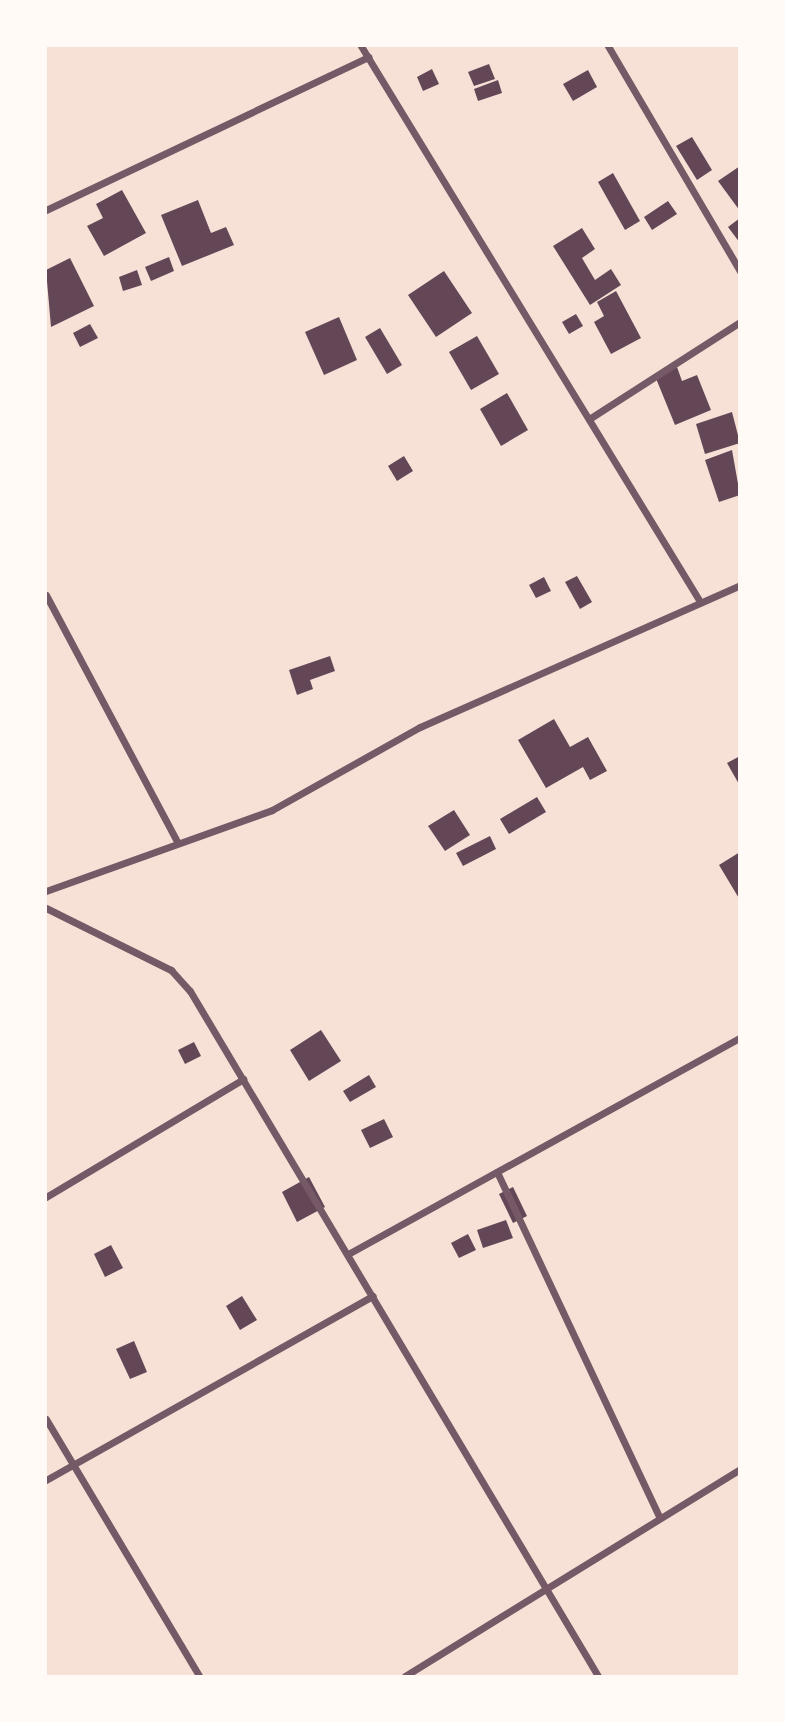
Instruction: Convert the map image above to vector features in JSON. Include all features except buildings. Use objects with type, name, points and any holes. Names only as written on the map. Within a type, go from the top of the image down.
[{"type":"street","points":[[361,46],[699,600]]},
{"type":"street","points":[[608,46],[740,271]]},
{"type":"street","points":[[46,210],[368,57]]},
{"type":"street","points":[[589,419],[740,322]]},
{"type":"street","points":[[46,891],[177,841],[291,802],[419,727],[699,600],[740,585]]},
{"type":"street","points":[[46,596],[177,841]]},
{"type":"street","points":[[46,908],[171,970],[243,1079],[546,1584],[598,1676]]},
{"type":"street","points":[[348,1254],[740,1038]]},
{"type":"street","points":[[46,1198],[243,1079]]},
{"type":"street","points":[[497,1172],[659,1517]]},
{"type":"street","points":[[46,1480],[69,1464],[373,1296]]},
{"type":"street","points":[[46,1419],[69,1464],[199,1676]]},
{"type":"street","points":[[405,1676],[546,1584],[740,1469]]}]
